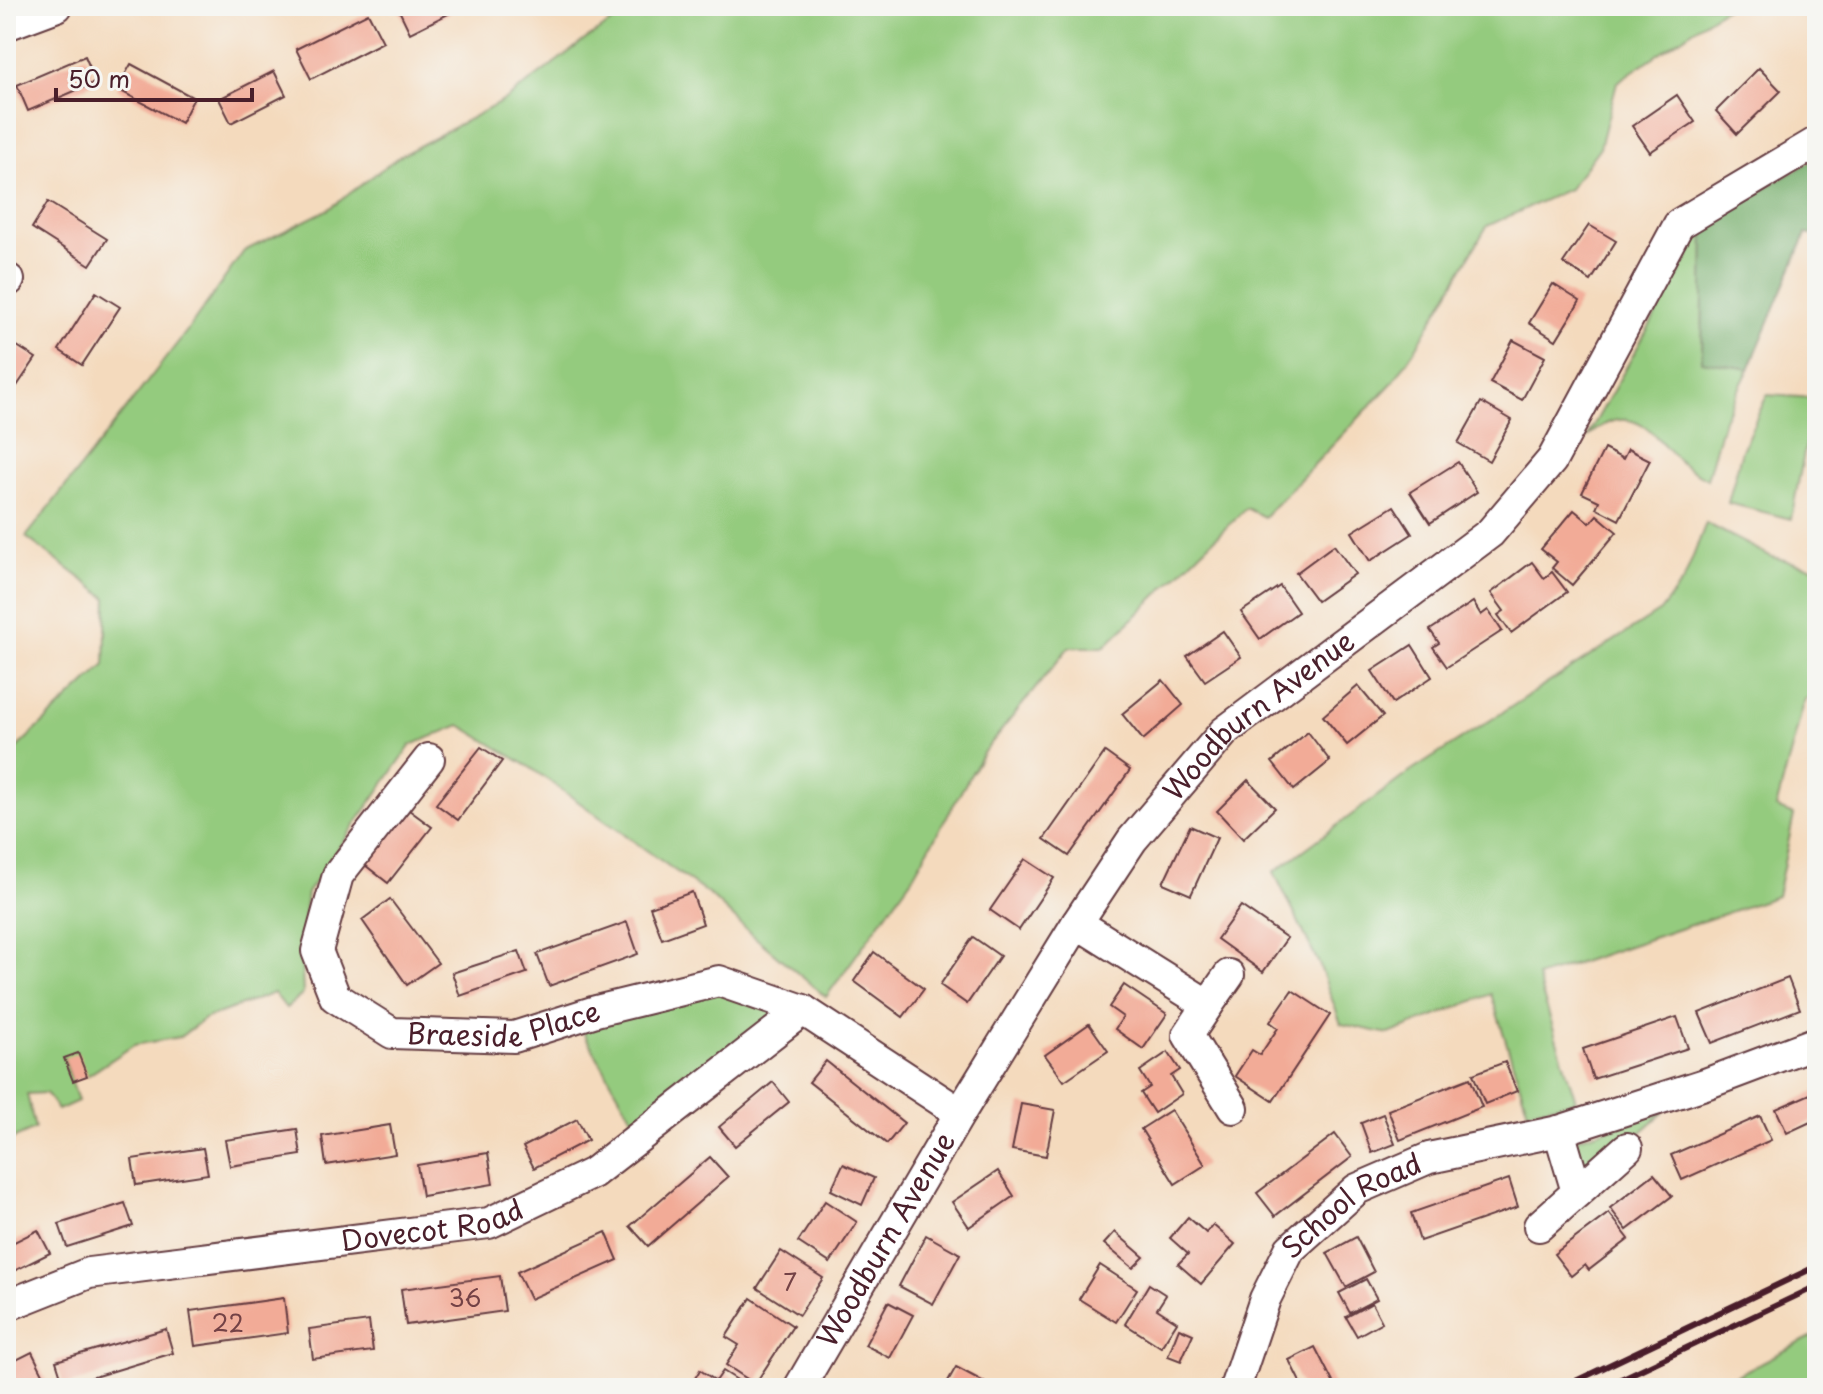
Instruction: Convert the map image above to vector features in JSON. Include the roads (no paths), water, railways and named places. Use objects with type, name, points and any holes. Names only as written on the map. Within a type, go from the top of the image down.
[{"type":"street","points":[[6,25],[57,6]]},
{"type":"street","name":"Woodburn Avenue","points":[[799,1388],[960,1113],[1132,840],[1224,732],[1490,533],[1552,460],[1679,224],[1817,142]]},
{"type":"street","name":"Braeside Place","points":[[429,759],[338,875],[317,951],[335,997],[392,1033],[514,1037],[596,1011],[719,981],[803,1010],[960,1113]]},
{"type":"street","points":[[1077,923],[1208,1005]]},
{"type":"street","points":[[1229,975],[1188,1035],[1233,1108]]},
{"type":"street","name":"Dovecot Road","points":[[6,1306],[89,1273],[489,1223],[593,1173],[803,1010]]},
{"type":"street","name":"School Road","points":[[1235,1388],[1265,1299],[1290,1249],[1357,1189],[1429,1158],[1559,1131],[1708,1083],[1817,1042]]},
{"type":"street","points":[[1559,1131],[1577,1192]]},
{"type":"street","points":[[1539,1226],[1627,1148]]},
{"type":"railway","points":[[1561,1388],[1817,1266]]},
{"type":"railway","points":[[1602,1388],[1817,1286]]}]
